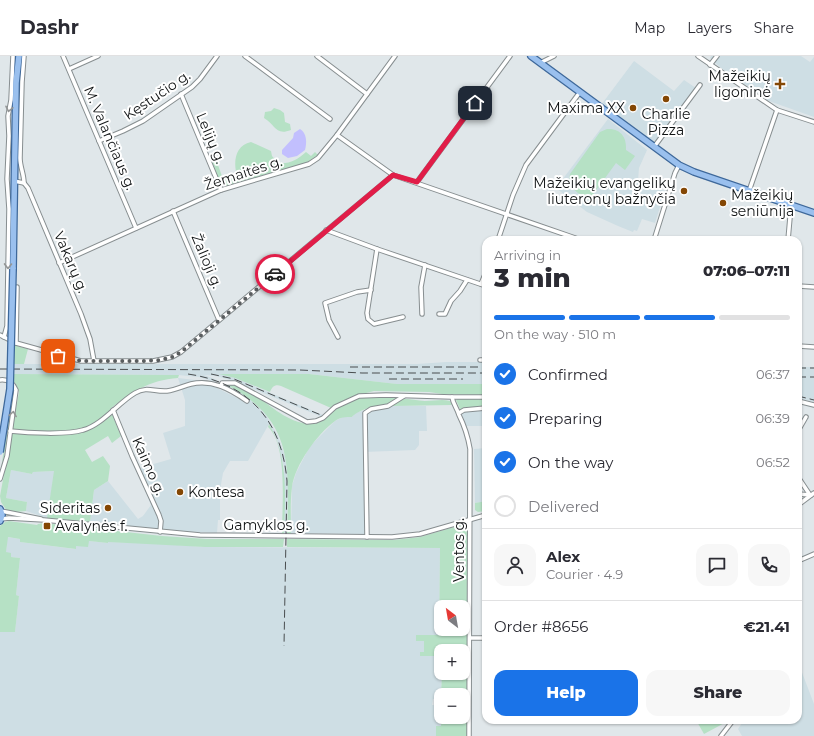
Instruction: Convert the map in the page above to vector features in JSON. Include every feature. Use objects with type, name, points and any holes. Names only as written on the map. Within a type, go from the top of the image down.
[{"type":"main road","points":[[0,452],[10,383],[16,84],[19,56]]},
{"type":"main road","points":[[531,56],[679,165],[694,172],[814,214]]},
{"type":"main road","points":[[1,510],[1,520]]},
{"type":"street","points":[[14,56],[11,100],[8,116],[9,136],[7,179],[9,237],[7,326],[2,336],[14,342],[81,361],[153,361],[172,357],[181,352],[220,320],[393,175]]},
{"type":"street","name":"Vakarų g.","points":[[24,56],[20,167],[24,183],[29,191],[88,333],[94,361]]},
{"type":"street","name":"M. Valančiaus g.","points":[[63,56],[136,228]]},
{"type":"street","points":[[69,69],[98,56]]},
{"type":"street","name":"Kęstučio g.","points":[[99,141],[142,121],[181,94],[200,79],[217,56]]},
{"type":"street","points":[[246,56],[330,119]]},
{"type":"street","points":[[317,56],[367,94]]},
{"type":"street","name":"Žemaitės g.","points":[[59,263],[221,190],[309,164],[318,158],[337,136],[395,56]]},
{"type":"street","points":[[417,182],[510,56]]},
{"type":"street","points":[[540,63],[554,56]]},
{"type":"street","points":[[698,56],[777,110],[814,122]]},
{"type":"street","points":[[710,64],[717,56]]},
{"type":"street","points":[[654,147],[700,85]]},
{"type":"street","points":[[500,236],[515,189],[526,165],[580,92]]},
{"type":"street","name":"Lelijų g.","points":[[181,94],[221,190]]},
{"type":"street","points":[[749,191],[777,110]]},
{"type":"street","points":[[337,136],[393,175],[417,182],[569,236]]},
{"type":"street","points":[[655,236],[675,173],[679,165]]},
{"type":"street","points":[[14,181],[24,183]]},
{"type":"street","points":[[788,236],[790,206]]},
{"type":"street","name":"Žalioji g.","points":[[173,211],[220,320]]},
{"type":"street","points":[[326,230],[481,284]]},
{"type":"street","points":[[377,249],[368,313],[370,322],[374,324],[403,317]]},
{"type":"street","points":[[422,314],[421,287],[425,265]]},
{"type":"street","points":[[439,314],[445,314],[451,301],[467,280]]},
{"type":"street","points":[[802,286],[814,287]]},
{"type":"street","points":[[14,342],[17,287]]},
{"type":"street","points":[[338,337],[329,320],[325,303],[357,292],[372,290]]},
{"type":"street","points":[[802,346],[814,347]]},
{"type":"street","points":[[0,380],[9,381],[13,384],[16,390],[7,456],[0,479]]},
{"type":"street","points":[[10,431],[64,432],[83,430],[96,424],[132,395],[143,389],[168,391],[200,382],[221,386],[238,394],[247,401]]},
{"type":"street","points":[[221,386],[222,384],[235,383],[307,422],[316,421],[335,407],[360,396],[405,395],[482,397]]},
{"type":"street","points":[[367,537],[364,413],[371,409],[388,406],[405,395]]},
{"type":"street","name":"Ventos g.","points":[[452,397],[469,441],[470,449],[469,736]]},
{"type":"street","points":[[802,403],[814,405]]},
{"type":"street","points":[[459,414],[464,410],[482,408]]},
{"type":"street","name":"Kaimo g.","points":[[113,410],[159,515],[161,521],[160,532]]},
{"type":"street","points":[[802,424],[806,417]]},
{"type":"street","points":[[802,481],[813,495]]},
{"type":"street","points":[[802,494],[813,495]]},
{"type":"street","points":[[802,502],[813,495]]},
{"type":"street","name":"Gamyklos g.","points":[[1,510],[44,520]]},
{"type":"street","name":"Gamyklos g.","points":[[1,520],[9,518],[44,520],[200,535],[367,537],[411,536],[482,516]]},
{"type":"street","points":[[802,559],[814,554]]},
{"type":"street","points":[[470,638],[482,638]]},
{"type":"street","points":[[721,736],[730,724]]},
{"type":"shaded area","name":"Mažeikių ligoninė","points":[[711,56],[801,56],[810,62],[814,57],[814,117],[769,101],[721,68],[710,58]]},
{"type":"shaded area","points":[[634,61],[674,91],[684,80],[699,90],[657,147],[601,105]]},
{"type":"shaded area","points":[[608,119],[647,150],[639,168],[638,181],[665,191],[655,223],[642,219],[637,231],[634,230],[633,232],[587,212],[556,188]]},
{"type":"shaded area","points":[[482,362],[482,384],[397,384],[309,374],[222,374],[323,415],[322,417],[234,381],[216,376],[204,375],[217,380],[216,382],[199,377],[178,375],[14,374],[14,364],[417,364]]},
{"type":"shaded area","points":[[802,367],[814,367],[814,402],[802,399]]},
{"type":"shaded area","points":[[178,378],[203,381],[245,402],[247,399],[226,386],[227,385],[249,398],[266,415],[278,436],[285,456],[288,481],[287,533],[284,533],[284,467],[277,440],[269,424],[248,461],[230,461],[223,473],[220,490],[220,520],[218,520],[217,533],[90,522],[94,490],[108,481],[138,519],[143,516],[151,505],[136,469],[171,459],[163,433],[185,426],[185,400]]},
{"type":"shaded area","points":[[387,404],[393,406],[426,406],[427,431],[419,431],[419,445],[415,450],[364,452],[366,534],[291,533],[292,486],[296,473],[309,448],[335,421],[343,417],[352,417],[355,413]]},
{"type":"shaded area","points":[[482,407],[482,426],[466,426],[460,409]]},
{"type":"shaded area","points":[[482,448],[482,502],[475,503],[474,449]]},
{"type":"shaded area","points":[[11,470],[32,474],[33,472],[55,471],[47,518],[26,511],[27,502],[6,498]]},
{"type":"shaded area","points":[[7,537],[20,539],[20,542],[75,549],[76,546],[89,541],[205,547],[440,548],[439,600],[434,600],[434,635],[416,635],[416,641],[424,641],[434,654],[434,680],[442,680],[441,688],[434,688],[434,699],[432,705],[434,705],[434,724],[441,724],[441,726],[436,726],[436,736],[0,736],[0,632],[15,632],[19,596],[16,595],[20,558],[10,557],[6,552]]},
{"type":"shaded area","points":[[802,672],[814,704],[814,736],[742,736],[738,729],[741,724],[802,724]]},
{"type":"green space","points":[[274,108],[284,113],[285,122],[290,124],[291,130],[282,132],[279,131],[264,118],[265,112],[271,111]]},
{"type":"green space","points":[[607,129],[616,130],[619,132],[624,138],[626,150],[635,156],[625,170],[616,163],[589,200],[574,190],[570,183],[570,174],[600,132]]},
{"type":"green space","points":[[251,142],[271,151],[272,156],[278,163],[293,161],[306,152],[311,156],[315,152],[318,155],[306,163],[226,186],[221,186],[210,156],[214,154],[223,179],[232,179],[237,176],[235,160],[238,150]]},
{"type":"green space","points":[[14,345],[28,349],[24,364],[14,364]]},
{"type":"green space","points":[[14,374],[179,375],[178,378],[158,381],[141,388],[110,409],[121,436],[112,443],[108,436],[85,450],[92,462],[103,456],[110,466],[108,481],[94,490],[90,522],[47,518],[54,471],[33,472],[32,474],[11,470],[6,498],[27,502],[26,511],[7,511],[1,502],[0,496],[19,392],[13,381]]},
{"type":"green space","points":[[219,374],[309,374],[397,384],[482,384],[482,395],[374,391],[354,396],[331,408],[281,386],[274,386],[270,392],[235,378]]},
{"type":"green space","points":[[231,384],[252,393],[288,418],[310,424],[320,422],[345,404],[367,397],[387,397],[425,401],[447,400],[450,401],[452,405],[383,405],[365,409],[352,417],[345,417],[335,421],[314,442],[297,469],[291,493],[291,533],[287,533],[288,487],[287,466],[283,447],[276,430],[265,414],[249,399],[227,385]]},
{"type":"green space","points":[[13,387],[14,394],[1,469]]},
{"type":"green space","points":[[459,398],[482,399],[482,407],[460,409],[456,400]]},
{"type":"green space","points":[[269,424],[280,450],[283,464],[285,491],[284,533],[282,533],[283,493],[281,462],[279,448],[268,427]]},
{"type":"green space","points":[[482,502],[482,512],[478,512],[475,510],[475,503]]},
{"type":"green space","points":[[9,521],[37,525],[44,523],[162,536],[207,539],[284,539],[283,547],[205,547],[89,541],[88,547],[76,546],[76,549],[20,542],[20,539],[8,537],[6,552],[11,553],[11,557],[20,558],[16,595],[19,596],[15,632],[0,632],[0,526]]},
{"type":"green space","points":[[461,525],[466,527],[467,600],[439,600],[440,548],[287,547],[287,539],[394,540],[420,537]]},
{"type":"green space","points":[[416,635],[468,636],[468,644],[434,644],[434,656],[420,656],[420,652],[424,652],[424,641],[416,641]]},
{"type":"green space","points":[[442,680],[468,680],[468,688],[441,688]]},
{"type":"green space","points":[[441,724],[468,724],[468,736],[436,736],[436,726],[441,726]]},
{"type":"green space","points":[[698,724],[723,724],[704,734]]},
{"type":"water","points":[[300,129],[306,138],[305,150],[297,156],[288,158],[282,154],[282,150],[293,138],[294,133]]},
{"type":"railway","points":[[350,367],[482,367]]},
{"type":"railway","points":[[802,368],[814,368]]},
{"type":"railway","points":[[0,369],[300,370],[362,373],[482,373]]},
{"type":"railway","points":[[188,374],[210,379],[228,386],[245,396],[258,408],[270,423],[278,440],[284,460],[287,481],[284,646]]},
{"type":"railway","points":[[211,374],[234,379],[321,415]]},
{"type":"railway","points":[[802,377],[814,377]]},
{"type":"railway","points":[[389,379],[463,379]]},
{"type":"railway","points":[[802,397],[814,400]]},
{"type":"way so far","points":[[58,356],[81,361],[153,361],[172,357],[181,352],[275,274]]},
{"type":"place","name":"Mažeikių ligoninė","points":[[780,84]]},
{"type":"place","name":"Charlie Pizza","points":[[666,99]]},
{"type":"place","name":"Maxima XX","points":[[633,108]]},
{"type":"place","name":"Mažeikių evangelikų liuteronų bažnyčia","points":[[684,191]]},
{"type":"place","name":"Mažeikių seniūnija","points":[[723,203]]},
{"type":"place","name":"Kontesa","points":[[180,492]]},
{"type":"place","name":"Sideritas","points":[[108,508]]},
{"type":"place","name":"Avalynės f.","points":[[47,526]]},
{"type":"route","points":[[275,274],[393,175],[417,182],[475,103]]}]
